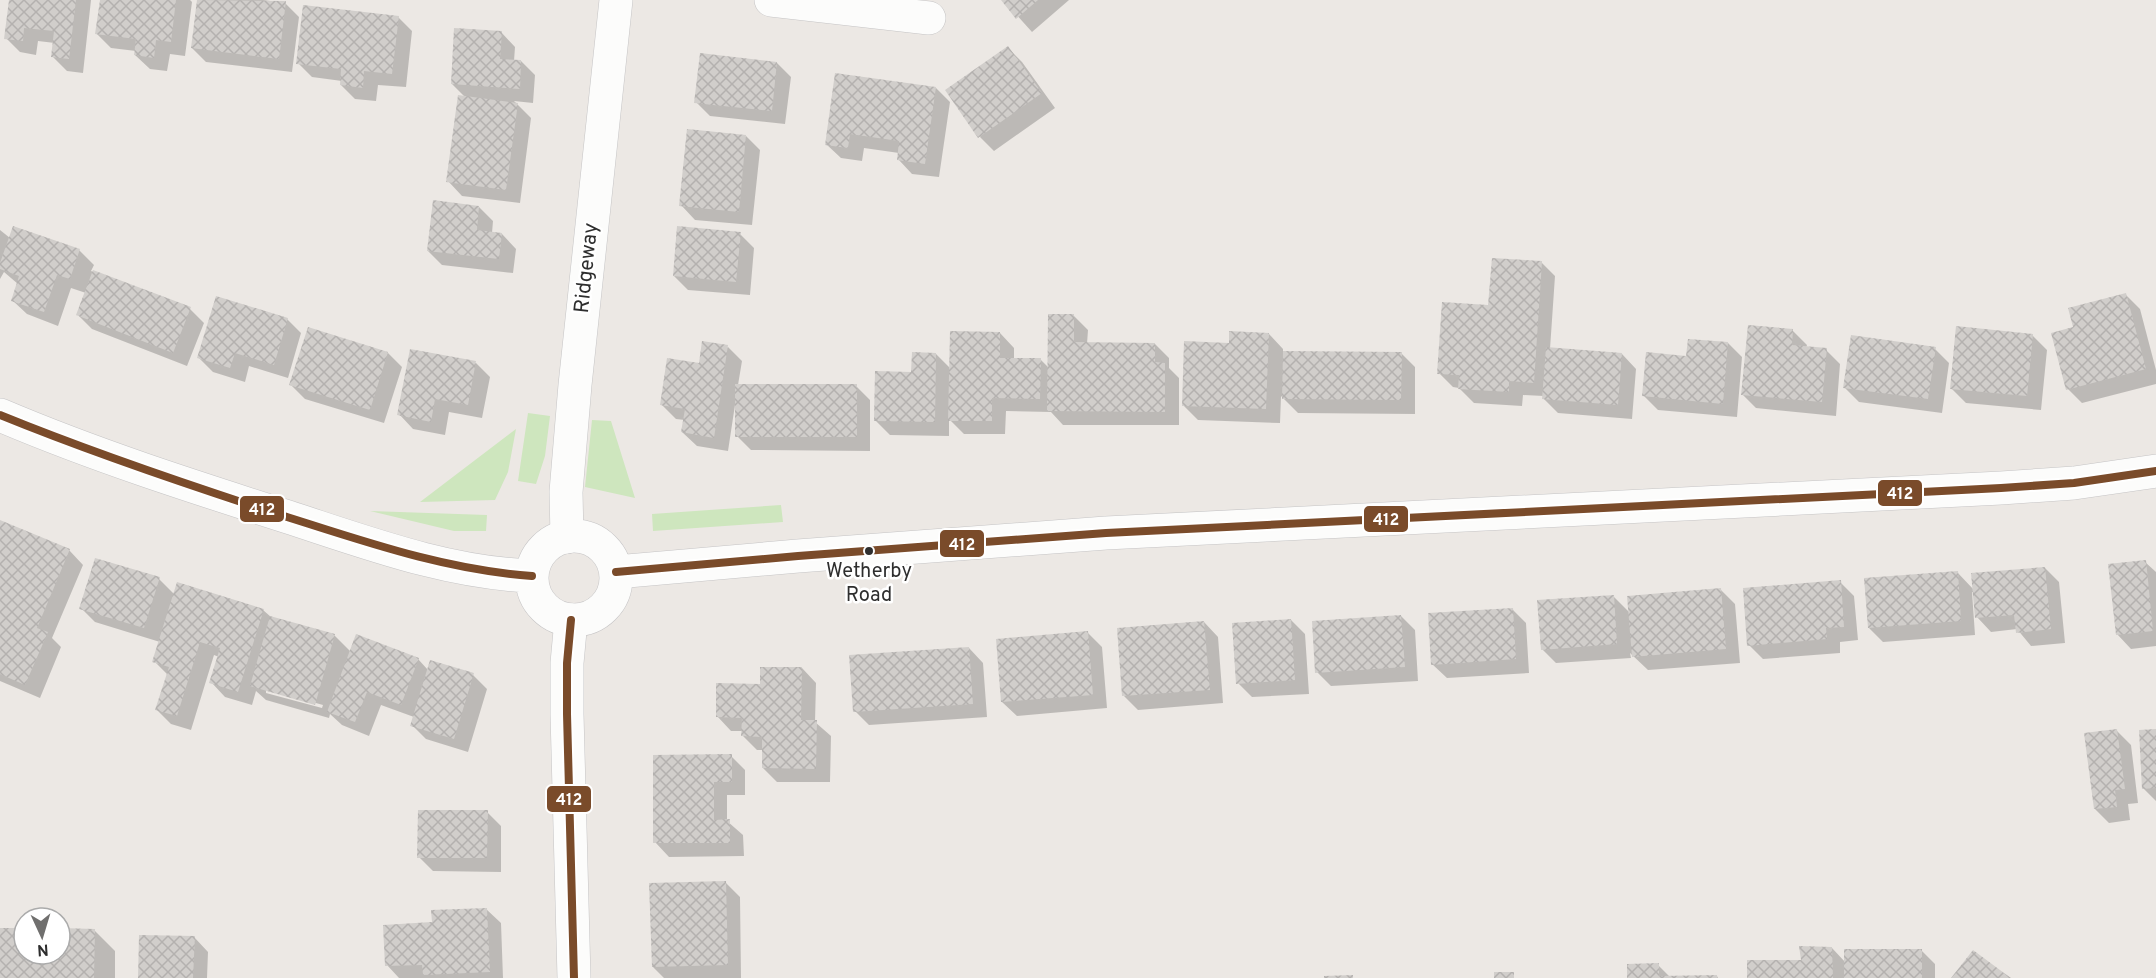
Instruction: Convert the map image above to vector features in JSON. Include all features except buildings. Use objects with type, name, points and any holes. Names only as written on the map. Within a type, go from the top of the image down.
[{"type":"main road","name":"Ridgeway","points":[[567,537],[566,492],[575,385],[616,0]]},
{"type":"main road","points":[[771,0],[929,18]]},
{"type":"main road","points":[[0,415],[179,482],[438,564],[496,575],[532,576]]},
{"type":"main road","points":[[616,572],[1106,533],[2001,488],[2074,483],[2156,471]]},
{"type":"main road","points":[[567,537],[580,537],[604,548],[612,559],[616,572],[616,587],[610,601],[600,612],[586,619],[571,620],[547,611],[533,590],[532,576],[539,555],[556,540],[567,537]]},
{"type":"main road","points":[[571,620],[567,663],[567,714],[574,978]]},
{"type":"green space","points":[[528,413],[550,416],[545,456],[536,484],[518,481]]},
{"type":"green space","points":[[592,420],[611,421],[635,498],[585,487]]},
{"type":"green space","points":[[516,429],[508,472],[495,500],[420,502]]},
{"type":"green space","points":[[781,505],[783,522],[653,531],[652,514]]},
{"type":"green space","points":[[370,511],[487,515],[486,531],[454,531]]},
{"type":"transit line","name":"412","points":[[0,415],[176,480],[376,545],[468,568],[532,576]]},
{"type":"transit line","name":"412","points":[[616,572],[1106,533],[2001,488],[2074,483],[2156,471]]},
{"type":"transit line","name":"412","points":[[571,620],[567,663],[567,714],[574,978]]},
{"type":"place","name":"Wetherby Road","points":[[869,551]]}]
